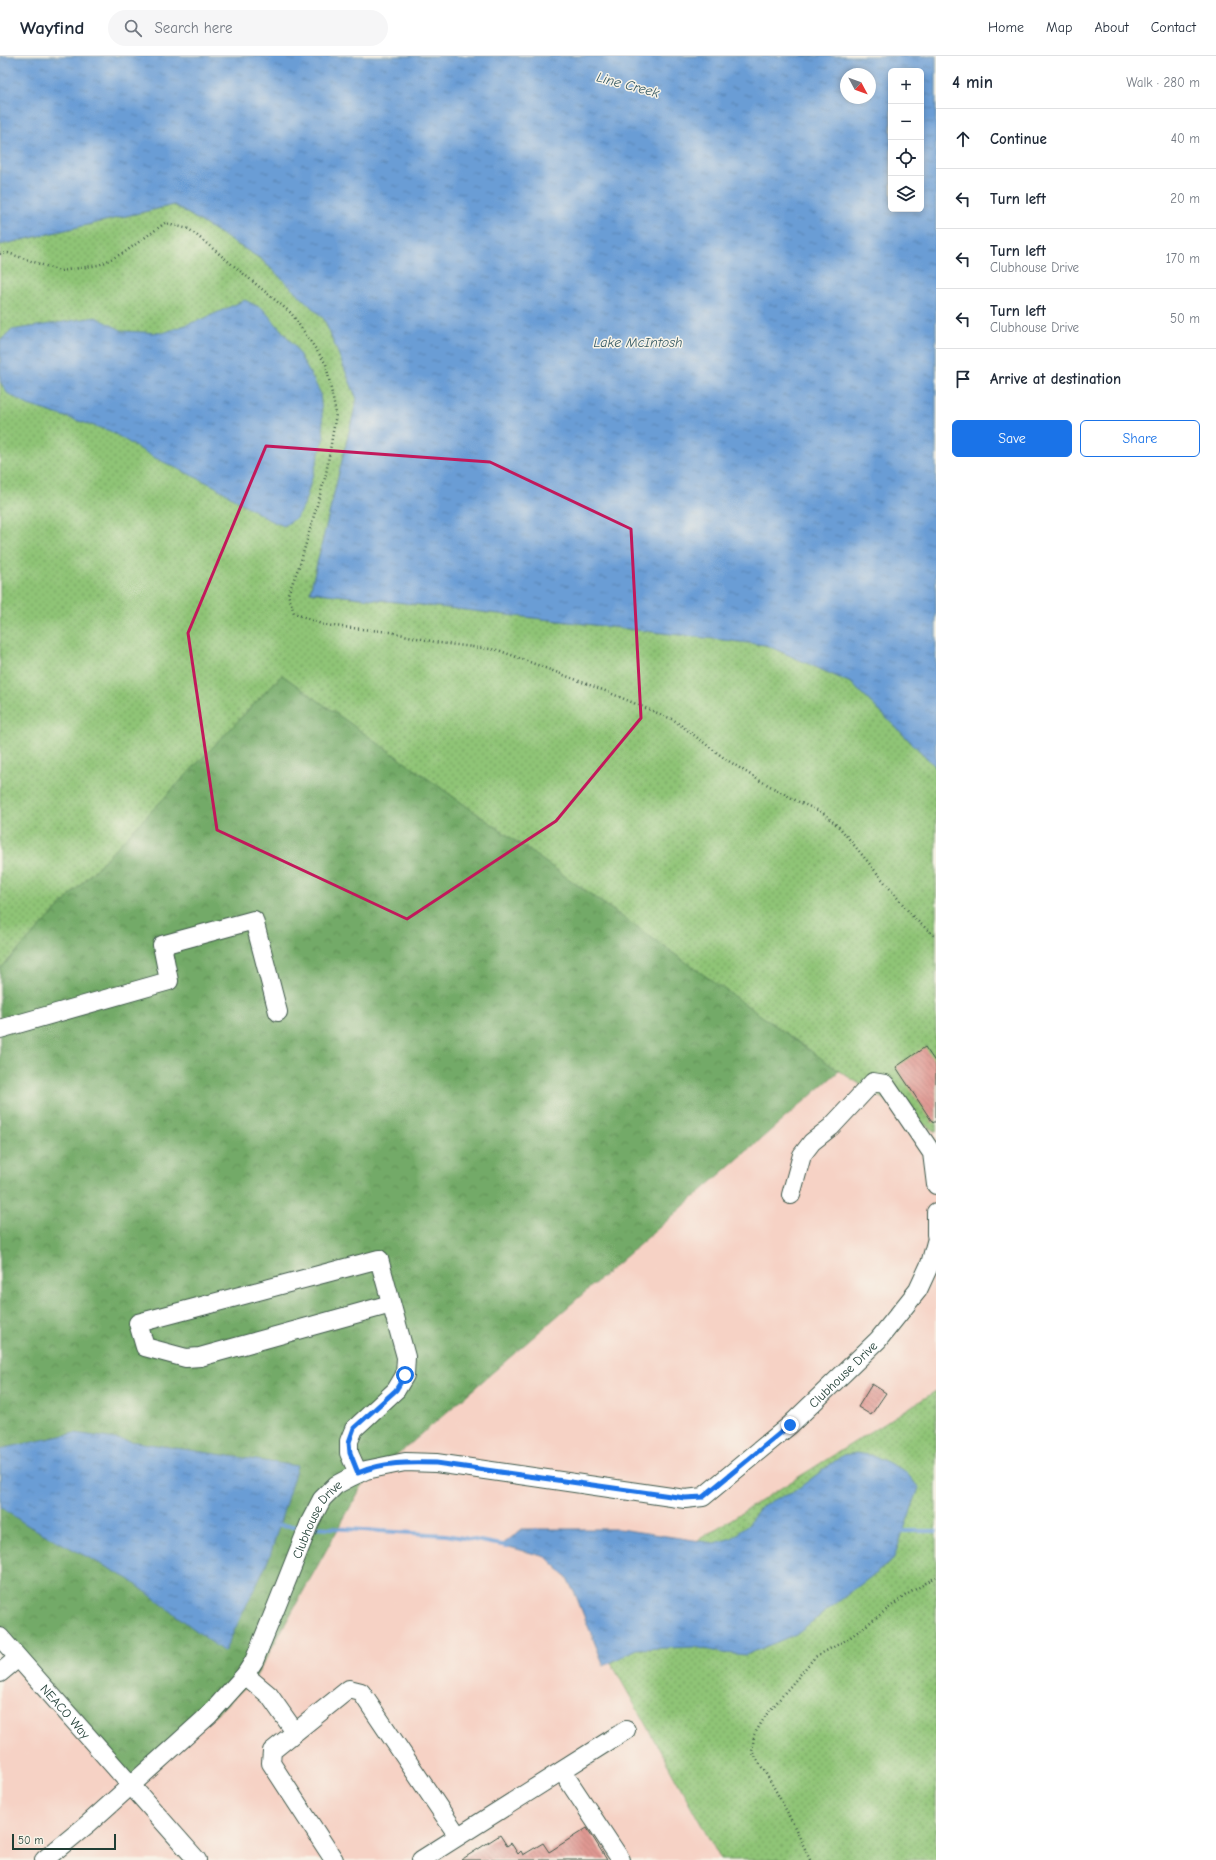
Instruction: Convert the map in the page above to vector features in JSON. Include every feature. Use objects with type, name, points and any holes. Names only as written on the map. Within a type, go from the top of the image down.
[{"type":"street","points":[[0,1029],[169,981],[162,945],[254,920],[278,1012]]},
{"type":"street","points":[[791,1195],[802,1155],[812,1142],[831,1126],[873,1082],[885,1084],[932,1153],[936,1185]]},
{"type":"street","name":"Clubhouse Drive","points":[[44,1860],[89,1823],[209,1715],[245,1675],[254,1661],[310,1522],[322,1499],[336,1485],[366,1470],[404,1462],[436,1463],[685,1498],[703,1497],[785,1430],[850,1368],[893,1323],[931,1272],[930,1264],[936,1242]]},
{"type":"street","points":[[358,1473],[350,1453],[349,1442],[354,1428],[396,1390],[405,1375],[406,1357],[379,1259],[138,1324],[145,1347],[186,1358],[200,1356],[391,1304]]},
{"type":"street","name":"NEACO Way","points":[[0,1637],[197,1860]]},
{"type":"street","points":[[0,1673],[18,1658]]},
{"type":"street","points":[[245,1675],[268,1695],[295,1732]]},
{"type":"street","points":[[334,1860],[270,1763],[272,1751],[349,1689],[361,1692],[458,1836]]},
{"type":"street","points":[[421,1860],[626,1730]]},
{"type":"street","points":[[562,1770],[621,1860]]},
{"type":"path","points":[[0,254],[8,253],[60,271],[99,265],[125,252],[165,223],[189,229],[291,313],[326,364],[336,414],[326,474],[300,564],[288,594],[294,613],[324,625],[390,632],[440,643],[498,650],[603,690],[674,720],[724,758],[757,779],[799,802],[822,812],[840,828],[914,918],[936,937]]},
{"type":"path","points":[[810,1860],[792,1820],[773,1784],[752,1752],[754,1735],[766,1715],[815,1657],[848,1639],[906,1595],[936,1576]]},
{"type":"highlighted area","points":[[266,446],[490,462],[631,529],[641,718],[556,821],[407,919],[217,830],[188,633]]},
{"type":"shaded area","points":[[839,1071],[936,1132],[936,1391],[583,1612],[721,1860],[0,1860],[0,1651],[138,1785],[255,1678],[362,1486]]},
{"type":"green space","points":[[174,205],[261,259],[324,319],[357,399],[310,592],[766,645],[851,683],[936,767],[936,1132],[839,1071],[282,675],[0,969],[0,245]]},
{"type":"green space","points":[[282,675],[839,1071],[362,1486],[255,1678],[138,1786],[0,1651],[0,969]]},
{"type":"green space","points":[[936,1391],[936,1860],[721,1860],[583,1612]]},
{"type":"water","name":"Lake McIntosh","points":[[0,56],[936,56],[936,767],[851,683],[766,645],[310,592],[357,399],[324,319],[261,259],[174,205],[0,245]]},
{"type":"water","points":[[245,300],[263,309],[295,346],[320,392],[324,437],[304,505],[296,518],[284,526],[269,520],[214,486],[153,457],[110,431],[28,405],[7,393],[0,381],[0,341],[11,330],[96,317],[123,331],[163,333],[205,318]]},
{"type":"water","points":[[75,1433],[297,1466],[270,1556],[224,1652],[129,1579],[27,1525],[0,1507],[0,1449]]},
{"type":"water","points":[[856,1453],[875,1456],[905,1471],[919,1488],[893,1560],[796,1634],[746,1655],[723,1653],[695,1647],[637,1649],[604,1666],[576,1596],[566,1576],[546,1557],[502,1545],[522,1529],[619,1529],[714,1543],[732,1538],[748,1525],[759,1509],[773,1500],[792,1493],[843,1455]]},
{"type":"building","points":[[925,1047],[936,1063],[936,1121],[933,1123],[896,1067]]},
{"type":"building","points":[[872,1384],[886,1393],[871,1415],[858,1407]]},
{"type":"building","points":[[587,1828],[607,1860],[461,1860],[500,1835],[507,1846],[511,1843],[518,1854],[521,1851],[523,1855],[543,1843],[549,1852]]},
{"type":"waterway","points":[[279,1525],[303,1527]]},
{"type":"waterway","points":[[314,1527],[446,1535],[508,1546]]},
{"type":"waterway","points":[[900,1531],[936,1531]]},
{"type":"route","points":[[405,1375],[396,1390],[354,1428],[349,1442],[350,1453],[358,1473],[404,1462],[436,1463],[685,1498],[703,1497],[751,1459],[790,1425]]},
{"type":"water label","name":"Line Creek","points":[[628,85]]}]
